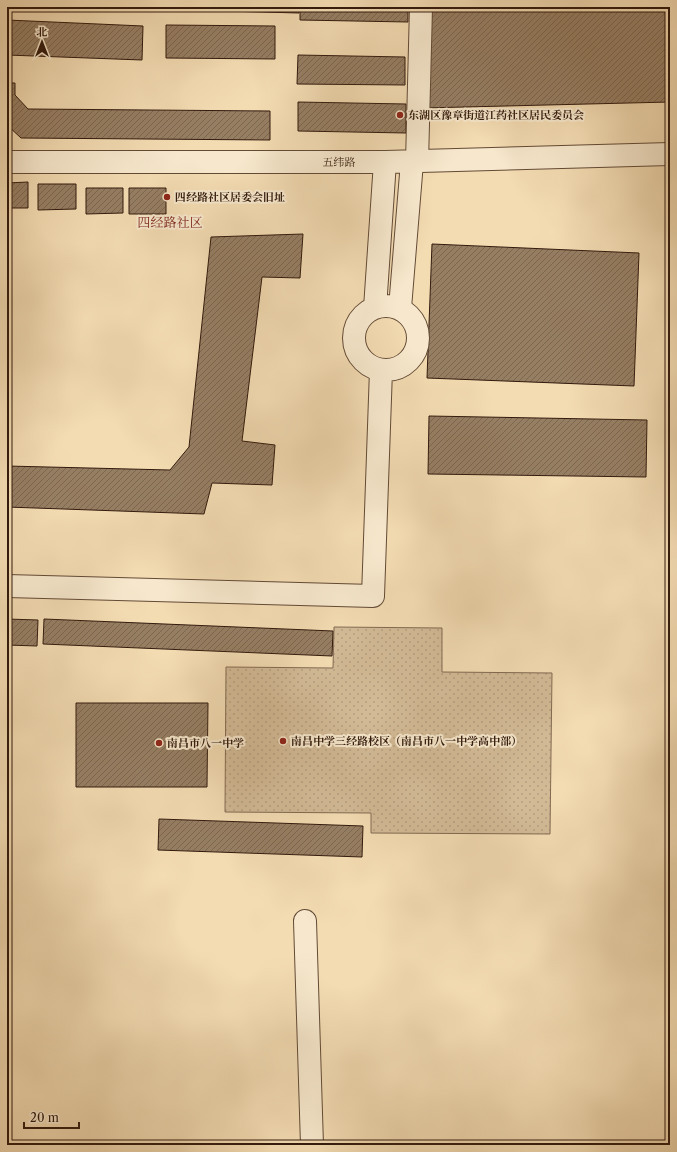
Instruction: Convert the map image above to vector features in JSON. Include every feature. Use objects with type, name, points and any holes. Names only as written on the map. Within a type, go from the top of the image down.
[{"type":"street","points":[[400,308],[414,162],[421,7]]},
{"type":"street","name":"五纬路","points":[[7,162],[414,162],[670,154]]},
{"type":"street","points":[[374,308],[385,162]]},
{"type":"street","points":[[390,305],[400,308],[415,322],[418,332],[418,342],[415,352],[409,360],[391,371],[381,370],[370,366],[362,359],[356,350],[353,339],[355,328],[360,318],[368,310],[379,306],[390,305]]},
{"type":"street","points":[[7,586],[373,596],[381,370]]},
{"type":"street","points":[[305,921],[312,1145]]},
{"type":"shaded area","points":[[334,627],[442,628],[442,672],[552,673],[550,834],[371,833],[371,813],[225,812],[226,667],[333,668]]},
{"type":"building","points":[[75,7],[299,7],[299,13]]},
{"type":"building","points":[[300,7],[408,7],[408,22],[300,20]]},
{"type":"building","points":[[425,7],[670,7],[670,102],[423,108]]},
{"type":"building","points":[[7,20],[143,26],[142,60],[7,55]]},
{"type":"building","points":[[166,25],[275,26],[275,59],[166,58]]},
{"type":"building","points":[[298,55],[405,57],[405,85],[297,84]]},
{"type":"building","points":[[7,83],[15,83],[15,95],[28,109],[270,111],[270,140],[21,138],[7,125]]},
{"type":"building","points":[[298,102],[406,104],[406,133],[298,131]]},
{"type":"building","points":[[28,182],[28,208],[7,208],[7,183]]},
{"type":"building","points":[[38,184],[76,184],[76,209],[38,210]]},
{"type":"building","points":[[86,188],[123,188],[123,213],[86,214]]},
{"type":"building","points":[[129,188],[166,188],[166,214],[129,214]]},
{"type":"building","points":[[303,234],[300,278],[262,277],[242,441],[275,445],[272,485],[212,483],[204,514],[7,507],[7,466],[170,470],[189,447],[211,237]]},
{"type":"building","points":[[432,244],[639,253],[634,386],[427,378]]},
{"type":"building","points":[[429,416],[647,420],[646,477],[428,474]]},
{"type":"building","points":[[7,619],[38,620],[37,646],[7,645]]},
{"type":"building","points":[[44,619],[333,631],[332,656],[43,644]]},
{"type":"building","points":[[76,703],[208,703],[207,787],[76,787]]},
{"type":"building","points":[[159,819],[363,826],[362,857],[158,850]]},
{"type":"place","name":"东湖区豫章街道江药社区居民委员会","points":[[400,115]]},
{"type":"place","name":"四经路社区居委会旧址","points":[[167,197]]},
{"type":"place","name":"南昌中学三经路校区（南昌市八一中学高中部）","points":[[283,741]]},
{"type":"place","name":"南昌市八一中学","points":[[159,743]]},
{"type":"district","name":"四经路社区","points":[[170,222]]}]
